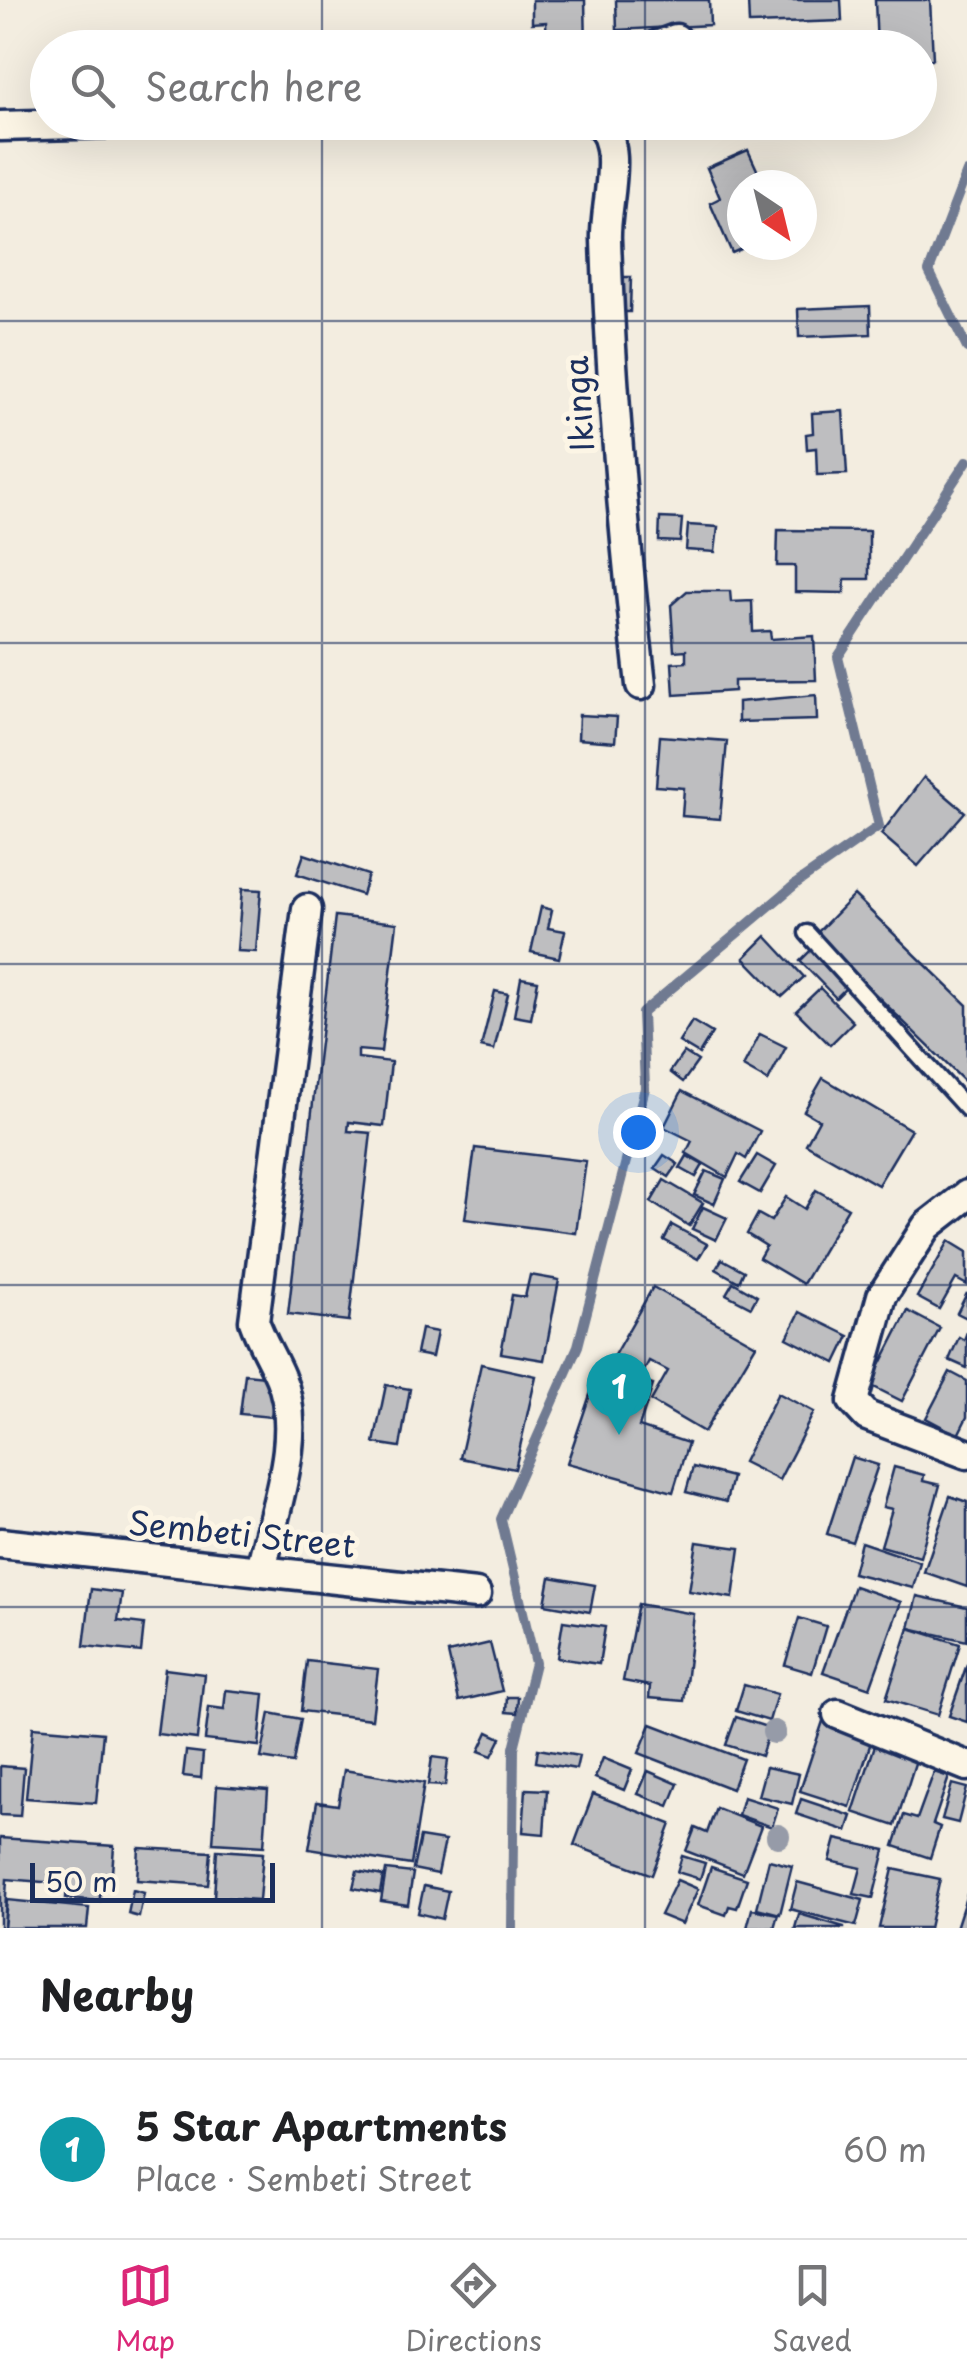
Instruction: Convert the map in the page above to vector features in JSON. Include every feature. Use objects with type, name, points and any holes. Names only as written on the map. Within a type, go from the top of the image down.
[{"type":"street","points":[[0,126],[30,125]]},
{"type":"street","name":"Ikinga","points":[[609,140],[612,152],[605,217],[611,388],[642,685]]},
{"type":"street","points":[[261,1570],[290,1430],[281,1378],[264,1352],[254,1321],[307,909]]},
{"type":"street","points":[[967,1195],[927,1226],[882,1296],[853,1400],[867,1416],[967,1454]]},
{"type":"street","name":"Sembeti Street","points":[[0,1543],[476,1594]]},
{"type":"street","points":[[838,1714],[967,1766]]},
{"type":"lane","points":[[807,933],[967,1109]]},
{"type":"building","points":[[532,0],[585,0],[586,30],[546,30],[546,22],[532,23]]},
{"type":"building","points":[[616,0],[709,0],[710,25],[617,30]]},
{"type":"building","points":[[748,0],[841,0],[842,21],[749,24]]},
{"type":"building","points":[[875,0],[930,0],[932,30],[876,30]]},
{"type":"building","points":[[748,150],[757,170],[727,170],[727,242],[710,203],[720,198],[707,168]]},
{"type":"building","points":[[616,277],[631,277],[630,312],[616,312]]},
{"type":"building","points":[[870,306],[871,334],[799,337],[798,309]]},
{"type":"building","points":[[843,411],[847,474],[817,475],[816,448],[807,449],[806,434],[813,433],[812,413]]},
{"type":"building","points":[[660,518],[682,519],[680,542],[659,541]]},
{"type":"building","points":[[688,525],[718,527],[715,552],[686,550]]},
{"type":"building","points":[[778,530],[869,531],[869,579],[845,579],[844,593],[795,592],[795,566],[777,566]]},
{"type":"building","points":[[687,591],[730,591],[731,602],[752,601],[753,632],[770,631],[771,639],[814,636],[816,680],[734,681],[734,691],[674,695],[672,663],[686,662],[686,650],[674,651],[671,605]]},
{"type":"building","points":[[816,695],[817,720],[738,722],[738,702]]},
{"type":"building","points":[[579,715],[617,717],[615,742],[578,739]]},
{"type":"building","points":[[660,736],[727,741],[720,819],[682,816],[684,788],[656,786]]},
{"type":"building","points":[[924,777],[965,812],[918,866],[881,834]]},
{"type":"building","points":[[304,854],[368,875],[362,895],[297,874]]},
{"type":"building","points":[[242,889],[261,890],[256,952],[237,951]]},
{"type":"building","points":[[854,895],[967,1005],[967,1084],[815,935]]},
{"type":"building","points":[[541,907],[552,910],[548,928],[565,931],[559,958],[531,952]]},
{"type":"building","points":[[335,916],[397,923],[381,1052],[358,1050],[358,1058],[391,1062],[384,1126],[349,1122],[348,1131],[371,1133],[349,1321],[288,1314]]},
{"type":"building","points":[[766,936],[804,977],[782,997],[744,958]]},
{"type":"building","points":[[814,947],[850,984],[836,998],[800,961]]},
{"type":"building","points":[[521,978],[538,981],[531,1019],[514,1016]]},
{"type":"building","points":[[820,988],[853,1022],[830,1045],[796,1011]]},
{"type":"building","points":[[495,991],[508,994],[494,1050],[481,1047]]},
{"type":"building","points":[[692,1021],[712,1033],[699,1054],[679,1042]]},
{"type":"building","points":[[760,1034],[786,1047],[768,1081],[743,1067]]},
{"type":"building","points":[[684,1052],[698,1061],[683,1082],[670,1072]]},
{"type":"building","points":[[823,1078],[911,1130],[878,1185],[806,1144],[819,1120],[804,1111]]},
{"type":"building","points":[[682,1091],[760,1131],[746,1159],[738,1154],[727,1177],[686,1153],[692,1141],[664,1127]]},
{"type":"building","points":[[475,1148],[586,1161],[576,1233],[465,1219]]},
{"type":"building","points":[[664,1155],[678,1164],[669,1177],[655,1168]]},
{"type":"building","points":[[757,1155],[776,1166],[760,1193],[740,1182]]},
{"type":"building","points":[[687,1156],[703,1165],[696,1177],[680,1168]]},
{"type":"building","points":[[706,1171],[725,1179],[714,1204],[694,1195]]},
{"type":"building","points":[[664,1180],[703,1203],[689,1226],[651,1202]]},
{"type":"building","points":[[816,1190],[848,1208],[803,1284],[759,1258],[766,1246],[747,1234],[758,1214],[771,1221],[786,1197],[805,1209]]},
{"type":"building","points":[[703,1207],[727,1218],[716,1240],[692,1229]]},
{"type":"building","points":[[672,1225],[707,1244],[698,1259],[664,1240]]},
{"type":"building","points":[[949,1241],[967,1252],[967,1285],[956,1279],[939,1309],[917,1297]]},
{"type":"building","points":[[722,1259],[744,1271],[739,1282],[716,1269]]},
{"type":"building","points":[[530,1275],[559,1280],[544,1360],[501,1353],[512,1295],[525,1297]]},
{"type":"building","points":[[733,1282],[757,1296],[751,1307],[726,1294]]},
{"type":"building","points":[[653,1287],[756,1345],[704,1432],[651,1401],[668,1371],[649,1361],[639,1380],[609,1364]]},
{"type":"building","points":[[967,1293],[967,1318],[957,1313]]},
{"type":"building","points":[[908,1311],[940,1328],[902,1401],[870,1385]]},
{"type":"building","points":[[800,1312],[849,1336],[836,1363],[787,1338]]},
{"type":"building","points":[[421,1329],[437,1332],[432,1357],[416,1354]]},
{"type":"building","points":[[967,1332],[967,1368],[949,1360],[959,1337],[964,1340]]},
{"type":"building","points":[[481,1364],[536,1376],[515,1469],[460,1458]]},
{"type":"building","points":[[599,1368],[653,1385],[639,1427],[688,1443],[673,1492],[567,1463]]},
{"type":"building","points":[[950,1372],[967,1381],[967,1417],[958,1435],[926,1418]]},
{"type":"building","points":[[245,1374],[276,1377],[271,1417],[240,1414]]},
{"type":"building","points":[[386,1385],[410,1389],[400,1447],[374,1443]]},
{"type":"building","points":[[778,1393],[814,1412],[779,1480],[743,1462]]},
{"type":"building","points":[[852,1457],[878,1465],[852,1542],[827,1534]]},
{"type":"building","points":[[693,1467],[732,1477],[726,1502],[686,1492]]},
{"type":"building","points":[[894,1467],[924,1475],[923,1481],[940,1485],[920,1557],[881,1546],[892,1509],[883,1507]]},
{"type":"building","points":[[950,1496],[967,1502],[967,1587],[924,1572]]},
{"type":"building","points":[[697,1542],[740,1548],[733,1598],[689,1591]]},
{"type":"building","points":[[861,1542],[920,1562],[913,1588],[853,1573]]},
{"type":"building","points":[[550,1577],[595,1585],[590,1612],[545,1604]]},
{"type":"building","points":[[854,1586],[901,1602],[870,1688],[823,1672]]},
{"type":"building","points":[[91,1589],[122,1593],[118,1621],[144,1624],[141,1652],[84,1646]]},
{"type":"building","points":[[917,1596],[967,1607],[967,1641],[909,1628]]},
{"type":"building","points":[[638,1604],[694,1614],[684,1701],[649,1698],[650,1686],[623,1681]]},
{"type":"building","points":[[799,1618],[826,1626],[812,1673],[785,1665]]},
{"type":"building","points":[[563,1621],[605,1627],[599,1664],[557,1658]]},
{"type":"building","points":[[909,1628],[960,1644],[938,1715],[886,1699]]},
{"type":"building","points":[[490,1643],[502,1691],[459,1701],[448,1653]]},
{"type":"building","points":[[307,1661],[378,1669],[372,1719],[301,1711]]},
{"type":"building","points":[[967,1664],[967,1722],[949,1716]]},
{"type":"building","points":[[165,1669],[204,1674],[197,1739],[157,1734]]},
{"type":"building","points":[[744,1685],[777,1694],[769,1721],[736,1711]]},
{"type":"building","points":[[226,1690],[264,1694],[259,1746],[205,1740],[209,1707],[224,1709]]},
{"type":"building","points":[[507,1697],[518,1697],[517,1713],[506,1712]]},
{"type":"building","points":[[270,1713],[301,1719],[293,1763],[261,1758]]},
{"type":"building","points":[[825,1715],[872,1739],[850,1807],[800,1791]]},
{"type":"building","points":[[736,1717],[770,1728],[761,1756],[726,1745]]},
{"type":"building","points":[[651,1724],[743,1759],[732,1789],[639,1753]]},
{"type":"building","points":[[33,1727],[103,1733],[96,1803],[26,1798]]},
{"type":"building","points":[[488,1732],[501,1738],[492,1756],[479,1751]]},
{"type":"building","points":[[877,1739],[917,1757],[895,1826],[853,1812]]},
{"type":"building","points":[[538,1749],[579,1756],[576,1769],[536,1762]]},
{"type":"building","points":[[186,1751],[203,1753],[201,1778],[183,1776]]},
{"type":"building","points":[[432,1757],[448,1759],[445,1786],[428,1785]]},
{"type":"building","points":[[603,1758],[632,1770],[624,1790],[595,1778]]},
{"type":"building","points":[[0,1766],[24,1768],[20,1816],[0,1815]]},
{"type":"building","points":[[766,1767],[799,1774],[792,1804],[758,1796]]},
{"type":"building","points":[[344,1770],[424,1783],[411,1865],[309,1849],[317,1802],[338,1805]]},
{"type":"building","points":[[648,1771],[678,1784],[669,1806],[638,1794]]},
{"type":"building","points":[[934,1772],[949,1777],[933,1824],[940,1827],[930,1858],[894,1846],[904,1815],[917,1819]]},
{"type":"building","points":[[952,1784],[967,1788],[958,1823],[942,1819]]},
{"type":"building","points":[[217,1786],[268,1790],[264,1846],[213,1843]]},
{"type":"building","points":[[526,1789],[547,1790],[544,1834],[523,1832]]},
{"type":"building","points":[[593,1794],[671,1824],[652,1875],[574,1845]]},
{"type":"building","points":[[743,1797],[778,1808],[772,1827],[738,1815]]},
{"type":"building","points":[[801,1799],[852,1816],[847,1831],[796,1814]]},
{"type":"building","points":[[716,1808],[761,1826],[743,1873],[686,1851],[695,1828],[707,1833]]},
{"type":"building","points":[[420,1837],[445,1841],[438,1874],[413,1869]]},
{"type":"building","points":[[0,1838],[114,1846],[111,1886],[100,1885],[100,1901],[66,1898],[67,1884],[7,1879],[4,1928],[0,1928]]},
{"type":"building","points":[[836,1839],[885,1850],[873,1898],[854,1894],[861,1868],[830,1861]]},
{"type":"building","points":[[139,1848],[211,1852],[208,1885],[137,1880]]},
{"type":"building","points":[[217,1850],[263,1853],[259,1900],[214,1897]]},
{"type":"building","points":[[682,1856],[705,1863],[700,1879],[677,1872]]},
{"type":"building","points":[[769,1860],[792,1866],[780,1914],[757,1908]]},
{"type":"building","points":[[711,1867],[747,1879],[737,1908],[729,1906],[726,1915],[698,1905]]},
{"type":"building","points":[[893,1869],[940,1879],[929,1928],[879,1928]]},
{"type":"building","points":[[386,1870],[413,1873],[408,1905],[381,1901]]},
{"type":"building","points":[[357,1871],[383,1876],[380,1893],[353,1888]]},
{"type":"building","points":[[677,1880],[698,1889],[682,1924],[660,1915]]},
{"type":"building","points":[[797,1882],[863,1900],[856,1926],[790,1909]]},
{"type":"building","points":[[424,1886],[448,1891],[442,1919],[418,1913]]},
{"type":"building","points":[[133,1890],[144,1893],[139,1917],[128,1914]]},
{"type":"building","points":[[967,1894],[967,1928],[956,1928]]},
{"type":"building","points":[[7,1900],[89,1908],[87,1928],[4,1928]]},
{"type":"building","points":[[752,1909],[778,1914],[774,1928],[747,1928]]},
{"type":"building","points":[[799,1914],[844,1927],[844,1928],[795,1928]]},
{"type":"waterway","points":[[967,172],[929,271],[967,348]]},
{"type":"waterway","points":[[512,1928],[514,1748],[535,1663],[501,1519],[578,1346],[645,1088],[642,1013],[797,883],[879,826],[838,657],[967,461]]},
{"type":"place","name":"5 Star Apartments","points":[[619,1435]]}]
